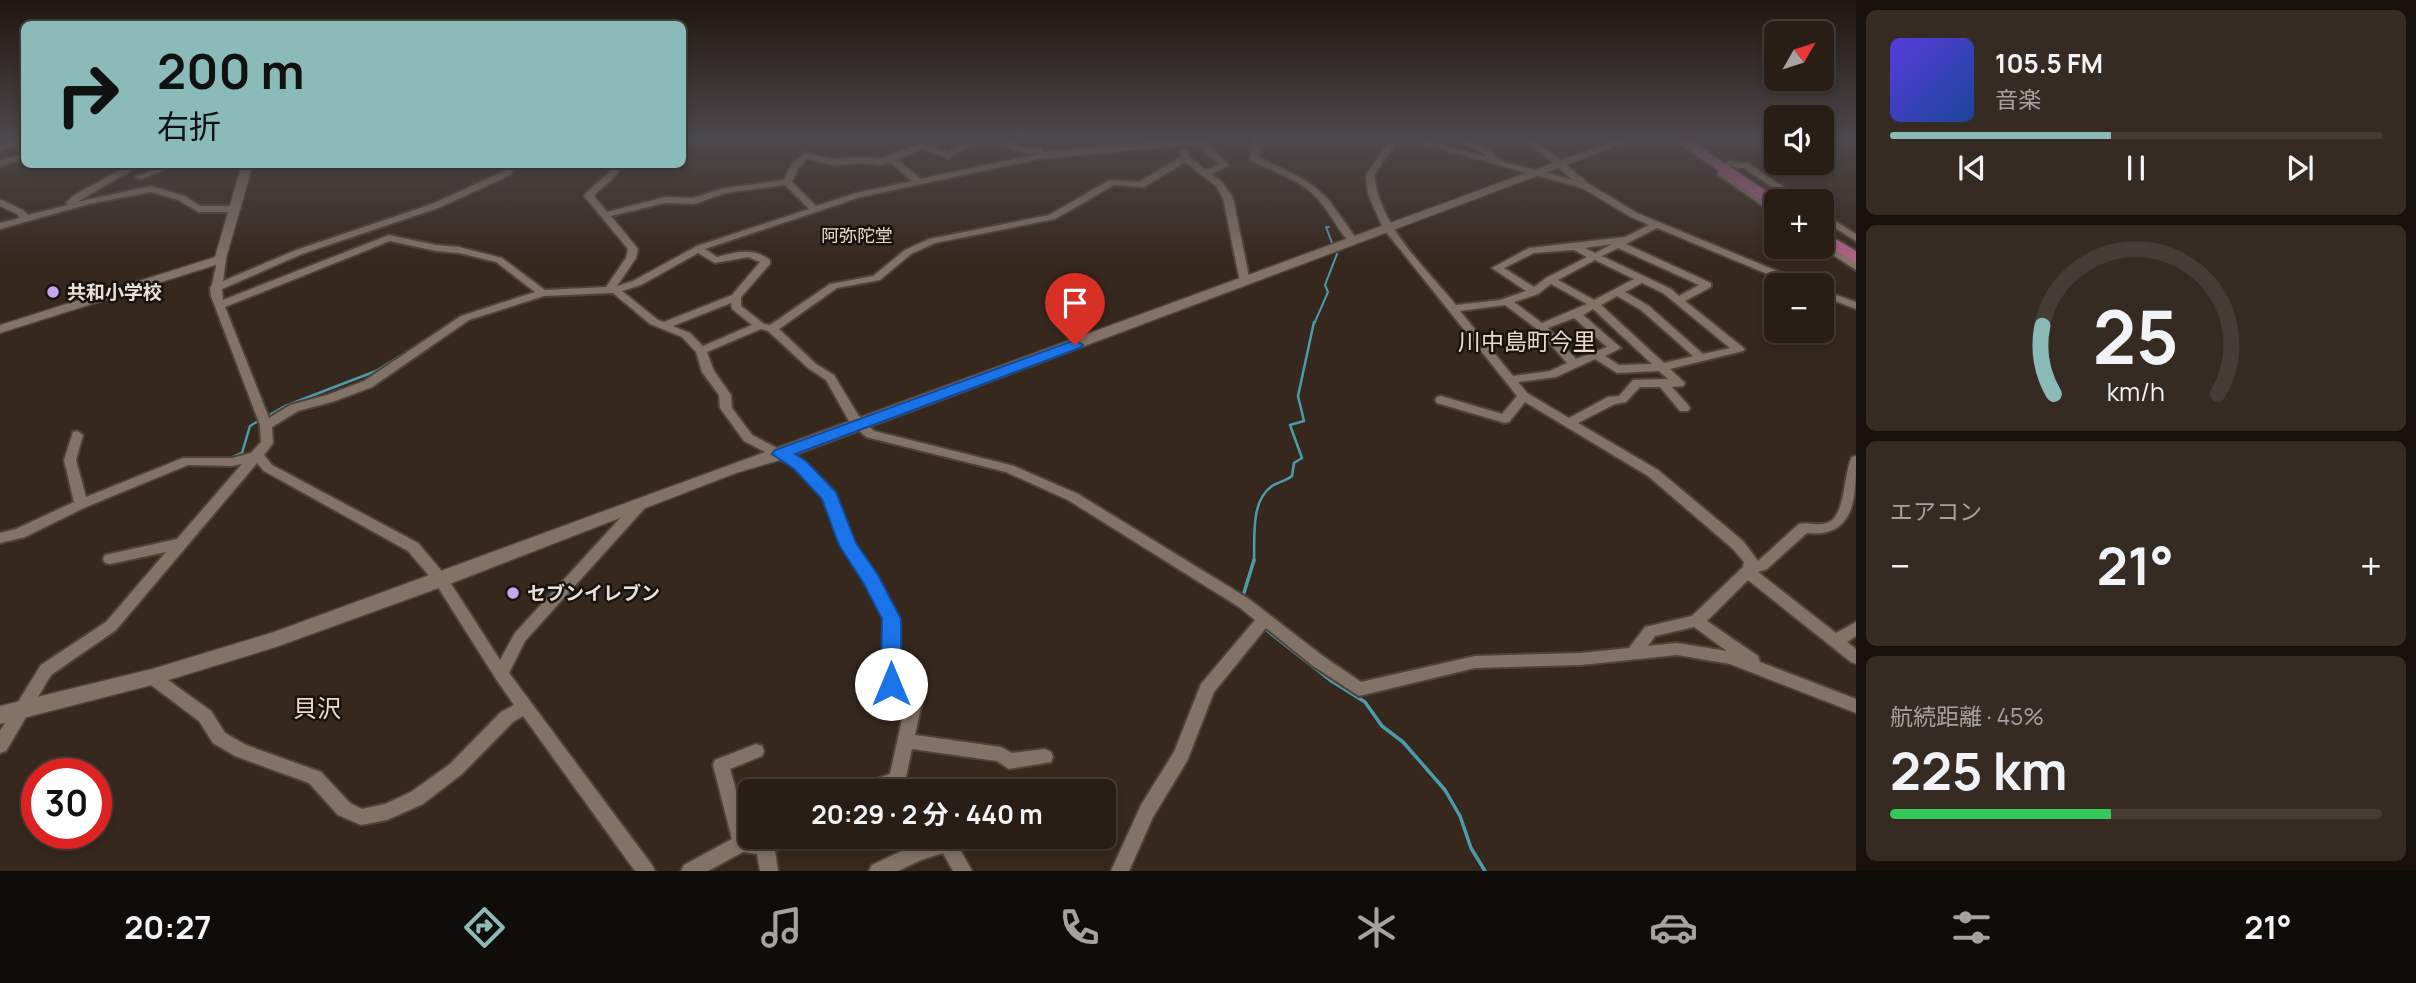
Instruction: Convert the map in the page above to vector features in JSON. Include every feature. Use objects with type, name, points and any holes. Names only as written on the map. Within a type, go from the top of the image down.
[{"type":"highway","points":[[1744,180],[1764,195]]},
{"type":"highway","points":[[1749,180],[1765,189]]},
{"type":"highway","points":[[1834,233],[1856,247]]},
{"type":"highway","points":[[1834,243],[1856,258]]},
{"type":"street","points":[[69,206],[76,198],[109,180]]},
{"type":"street","points":[[143,180],[152,186],[151,189]]},
{"type":"street","points":[[0,746],[46,670],[111,626],[267,443],[266,425],[215,288],[220,259],[244,180]]},
{"type":"street","points":[[215,288],[299,253],[435,206],[493,180]]},
{"type":"street","points":[[606,180],[592,190],[589,196],[633,249],[631,258],[612,290]]},
{"type":"street","points":[[266,425],[294,408],[368,384],[465,318],[543,293],[612,290],[637,283],[698,249],[859,195],[928,180]]},
{"type":"street","points":[[701,351],[766,328],[834,286],[876,278],[908,252],[932,242],[1052,217],[1113,182],[1141,185],[1150,180]]},
{"type":"street","points":[[1213,180],[1228,198],[1245,282]]},
{"type":"street","points":[[1300,180],[1319,196],[1353,241]]},
{"type":"street","points":[[1370,180],[1372,194],[1388,228],[1523,396],[1653,473],[1738,545],[1751,561],[1749,573],[1856,658]]},
{"type":"street","points":[[0,715],[152,677],[276,639],[639,506],[730,469],[780,454],[1520,180]]},
{"type":"street","points":[[1563,180],[1586,186]]},
{"type":"street","points":[[1579,180],[1655,225],[1773,273]]},
{"type":"street","points":[[1730,180],[1764,203]]},
{"type":"street","points":[[604,215],[665,200],[694,201],[724,191],[787,181],[816,210]]},
{"type":"street","points":[[0,226],[69,206],[151,189],[181,198],[199,209],[236,209]]},
{"type":"street","points":[[0,202],[20,212],[26,219]]},
{"type":"street","points":[[1834,224],[1856,239]]},
{"type":"street","points":[[1453,309],[1506,301],[1534,292],[1550,280],[1655,225]]},
{"type":"street","points":[[220,305],[389,238],[499,260],[543,293]]},
{"type":"street","points":[[1534,292],[1497,268],[1532,250],[1576,247],[1629,238]]},
{"type":"street","points":[[1617,244],[1707,285],[1679,300]]},
{"type":"street","points":[[1576,247],[1679,300],[1740,349],[1663,367],[1617,369],[1596,355]]},
{"type":"street","points":[[664,326],[736,297],[766,262],[758,254],[750,252],[715,260],[698,249]]},
{"type":"street","points":[[1834,251],[1856,267]]},
{"type":"street","points":[[0,329],[220,259]]},
{"type":"street","points":[[1541,327],[1576,314],[1642,279]]},
{"type":"street","points":[[1550,280],[1594,303],[1679,383],[1637,383],[1622,399],[1612,400],[1570,423]]},
{"type":"street","points":[[612,290],[654,322],[686,335],[701,351],[708,372],[725,395],[726,408],[748,438],[800,465],[830,496],[848,545],[872,580],[891,619],[891,684],[915,698],[899,779]]},
{"type":"street","points":[[1617,292],[1645,308],[1700,357]]},
{"type":"street","points":[[736,297],[736,307],[830,378],[858,425],[870,434],[1010,469],[1073,497],[1265,619],[1359,689],[1475,662],[1581,659],[1635,651],[1689,650],[1731,658],[1856,706]]},
{"type":"street","points":[[1834,298],[1856,306]]},
{"type":"street","points":[[1506,301],[1541,327],[1574,364]]},
{"type":"street","points":[[1510,380],[1552,374],[1615,348],[1576,314]]},
{"type":"street","points":[[1663,383],[1684,408]]},
{"type":"street","points":[[1441,400],[1505,419],[1523,396]]},
{"type":"street","points":[[77,435],[70,460],[81,504]]},
{"type":"street","points":[[0,538],[20,533],[81,504],[187,461],[232,462],[258,456]]},
{"type":"street","points":[[258,456],[268,468],[413,547],[441,580],[501,674],[646,871]]},
{"type":"street","points":[[1635,651],[1650,631],[1696,621],[1750,569],[1762,565],[1804,528],[1828,529],[1841,519],[1850,495],[1852,468],[1856,460]]},
{"type":"street","points":[[501,674],[520,638],[639,506]]},
{"type":"street","points":[[110,559],[183,543]]},
{"type":"street","points":[[1120,871],[1147,811],[1181,756],[1208,689],[1223,666],[1265,619]]},
{"type":"street","points":[[1696,621],[1768,671]]},
{"type":"street","points":[[1836,641],[1856,628]]},
{"type":"street","points":[[152,677],[205,716],[219,738],[241,751],[315,777],[344,809],[361,817],[387,812],[416,798],[456,769],[507,717],[525,707]]},
{"type":"street","points":[[906,741],[1001,754],[1009,761],[1045,757]]},
{"type":"street","points":[[738,828],[721,765],[756,751]]},
{"type":"street","points":[[690,871],[738,845]]},
{"type":"street","points":[[765,849],[769,871]]},
{"type":"street","points":[[878,871],[909,849]]},
{"type":"street","points":[[950,849],[963,871]]},
{"type":"waterway","points":[[1329,227],[1326,227],[1332,243]]},
{"type":"waterway","points":[[1314,324],[1328,292],[1325,285],[1337,254]]},
{"type":"waterway","points":[[1254,562],[1255,521],[1260,501],[1272,486],[1292,476],[1294,463],[1302,458],[1290,425],[1304,421],[1298,396],[1314,322]]},
{"type":"waterway","points":[[266,417],[285,406],[376,371],[441,330]]},
{"type":"waterway","points":[[230,458],[242,453],[250,426],[260,420]]},
{"type":"waterway","points":[[182,459],[223,458]]},
{"type":"waterway","points":[[1243,596],[1254,560]]},
{"type":"waterway","points":[[1264,628],[1330,680],[1365,702],[1382,726],[1403,742],[1445,790],[1460,816],[1471,848],[1485,871]]},
{"type":"place","name":"共和小学校","points":[[53,292]]},
{"type":"place","name":"セブンイレブン","points":[[513,593]]},
{"type":"district","name":"阿弥陀堂","points":[[857,236]]},
{"type":"district","name":"川中島町今里","points":[[1527,342]]},
{"type":"district","name":"貝沢","points":[[317,709]]},
{"type":"route","points":[[891,684],[891,619],[872,580],[848,545],[830,496],[800,465],[780,454],[828,434],[1075,345]]}]
